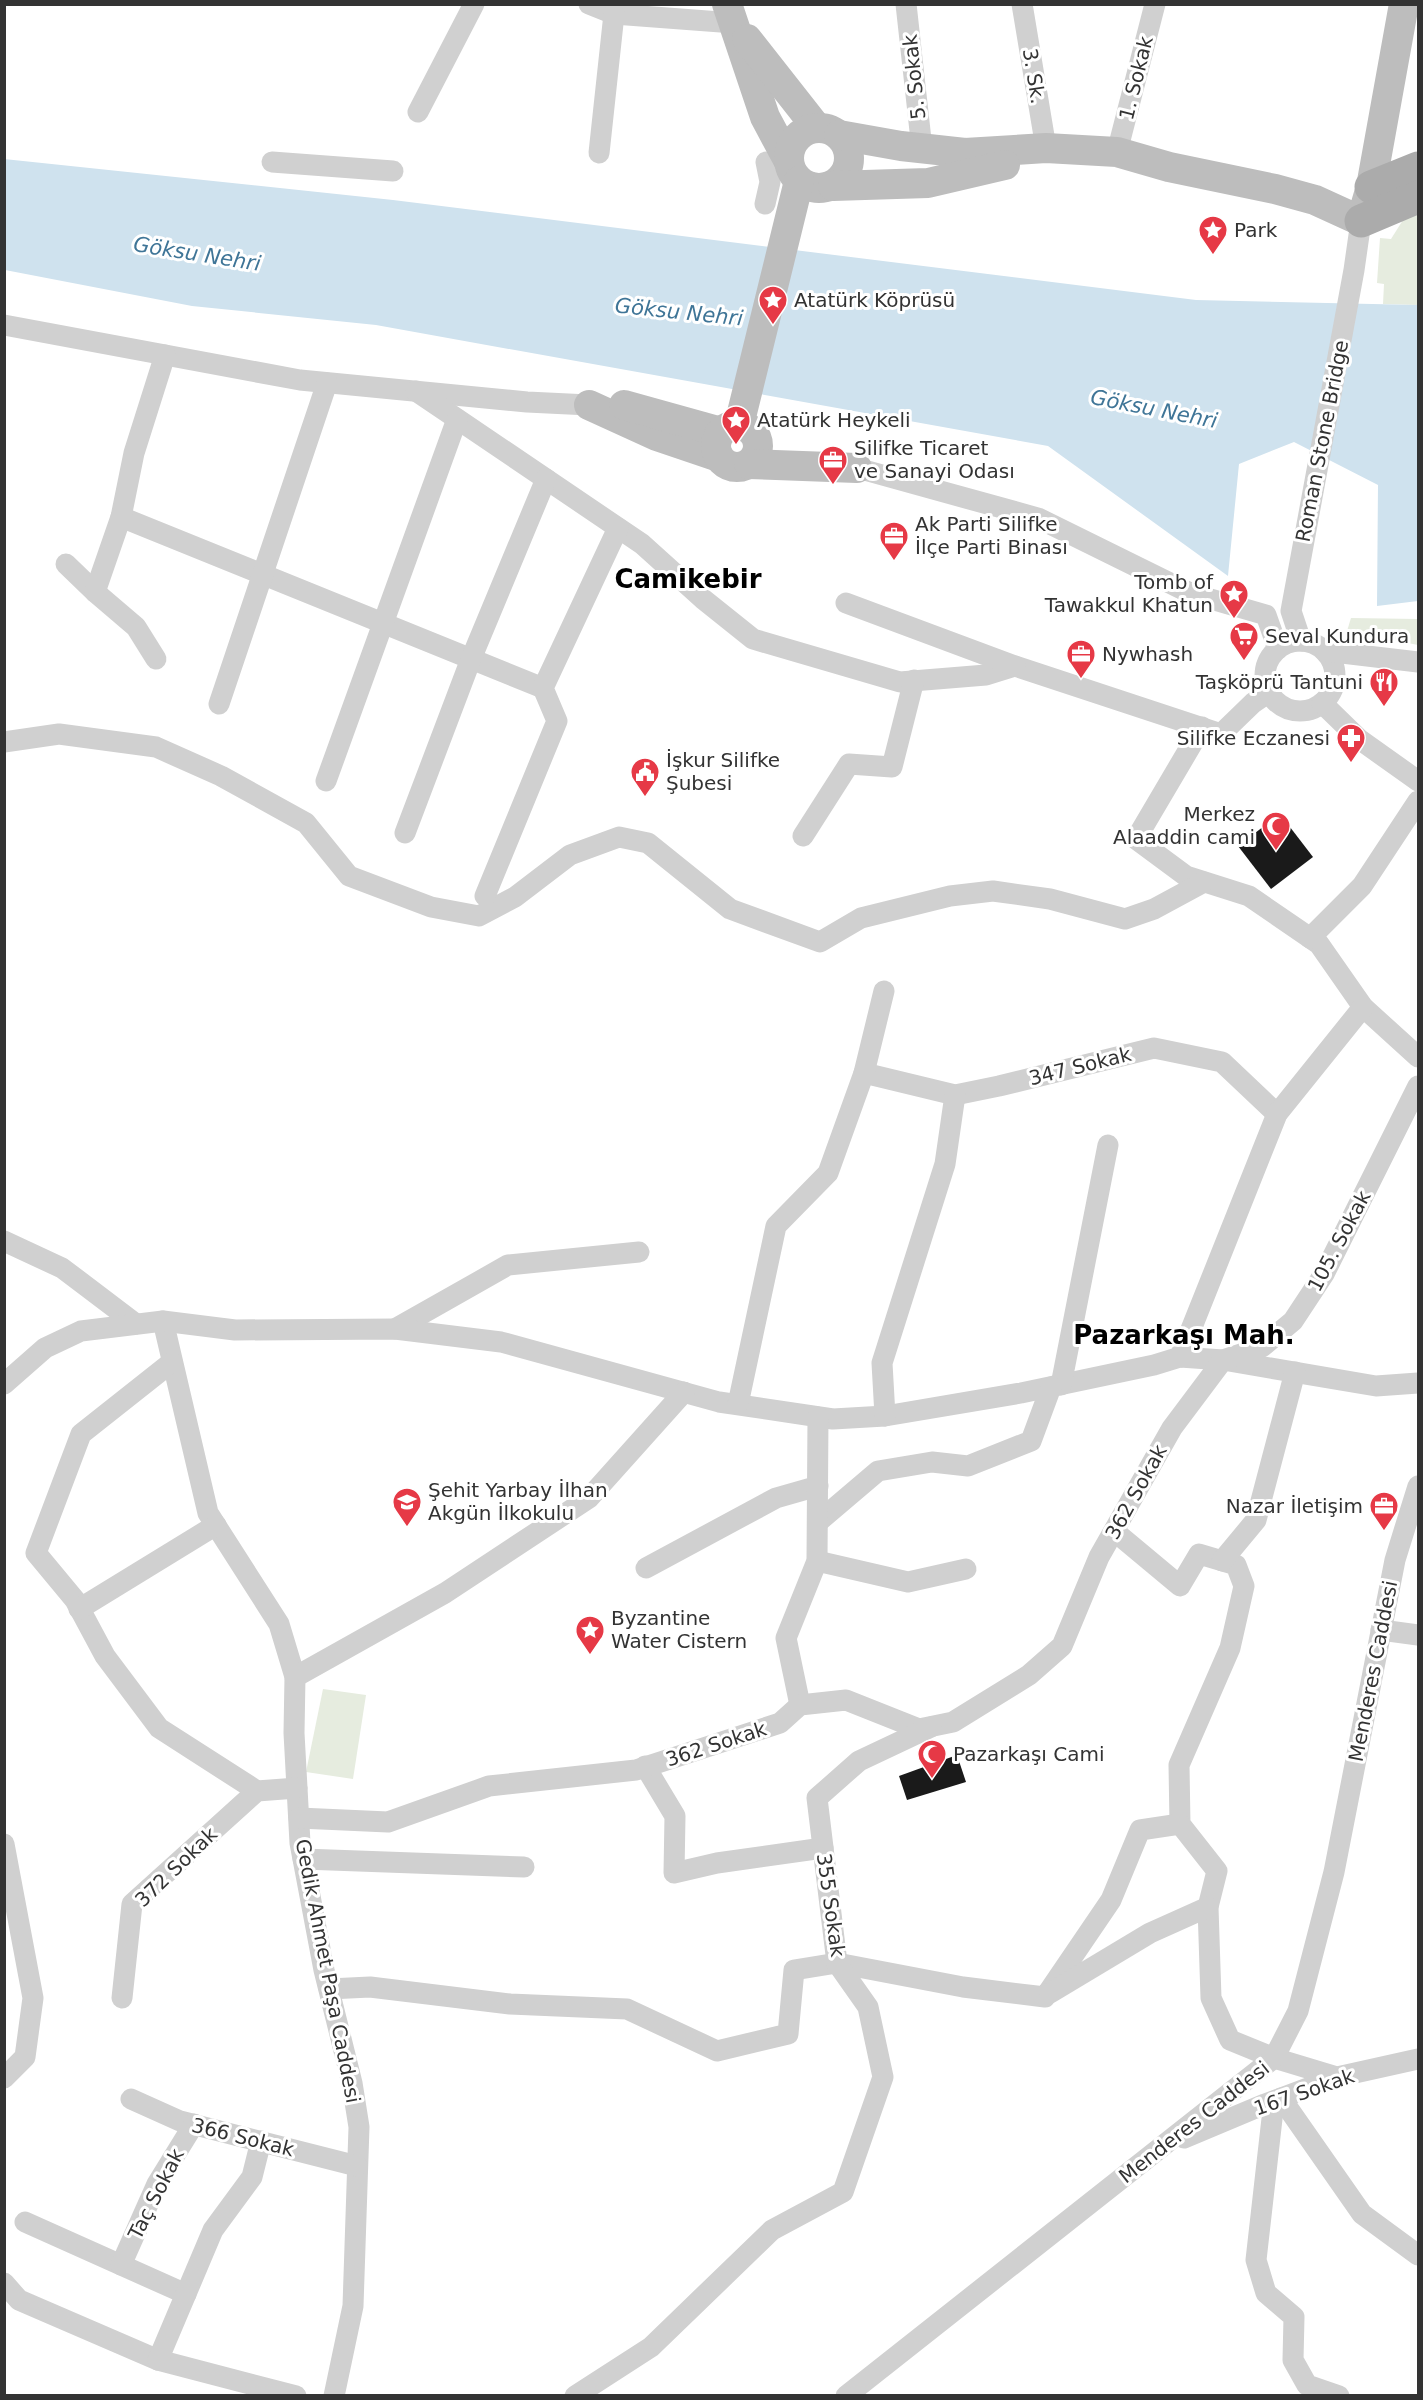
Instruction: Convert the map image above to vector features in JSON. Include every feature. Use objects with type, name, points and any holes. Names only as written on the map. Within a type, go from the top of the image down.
[{"type":"main road","points":[[1361,221],[1371,187],[1404,4]]},
{"type":"main road","points":[[730,14],[785,168],[809,187],[821,189],[833,186],[928,183],[1007,164],[1046,148]]},
{"type":"main road","points":[[730,14],[828,131],[846,144],[850,156],[848,168],[833,186]]},
{"type":"main road","points":[[737,443],[785,168],[790,148],[796,138],[805,131],[828,131],[922,149],[965,153],[1046,148],[1117,152],[1169,167],[1305,197],[1361,221],[1419,197]]},
{"type":"main road","points":[[1169,167],[1235,170],[1347,192],[1371,187],[1419,168]]},
{"type":"main road","points":[[589,405],[657,436],[737,443],[857,468]]},
{"type":"street","points":[[418,112],[474,4]]},
{"type":"street","points":[[589,4],[614,14],[730,14]]},
{"type":"street","name":"5. Sokak","points":[[906,4],[922,149]]},
{"type":"street","name":"3. Sk.","points":[[1022,4],[1046,148]]},
{"type":"street","name":"1. Sokak","points":[[1117,152],[1155,4]]},
{"type":"street","points":[[1404,4],[1419,29]]},
{"type":"street","points":[[599,153],[614,14]]},
{"type":"street","points":[[272,162],[393,171]]},
{"type":"street","points":[[765,204],[770,182],[785,168]]},
{"type":"street","name":"Roman Stone Bridge","points":[[1301,641],[1291,611],[1361,221]]},
{"type":"street","points":[[4,325],[300,380],[527,402],[589,405]]},
{"type":"street","points":[[94,592],[121,517],[135,453],[165,355]]},
{"type":"street","points":[[219,704],[327,383]]},
{"type":"street","points":[[416,391],[642,544],[703,599],[753,639],[900,682],[986,675],[1015,666]]},
{"type":"street","points":[[326,781],[457,419]]},
{"type":"street","points":[[857,468],[1038,518],[1190,593],[1266,615],[1278,649]]},
{"type":"street","points":[[405,833],[471,659],[546,479]]},
{"type":"street","points":[[121,517],[543,688],[557,721],[485,896]]},
{"type":"street","points":[[543,688],[618,528]]},
{"type":"street","points":[[66,564],[94,592],[136,627],[156,659]]},
{"type":"street","points":[[846,603],[1015,666],[1221,734],[1253,703],[1269,692]]},
{"type":"street","points":[[1293,641],[1301,641],[1316,644],[1325,651],[1332,661],[1335,672],[1334,684],[1322,703],[1312,709],[1300,711],[1279,704],[1269,692],[1265,673],[1267,662],[1278,649],[1293,641]]},
{"type":"street","points":[[1325,651],[1419,662]]},
{"type":"street","points":[[803,836],[849,764],[892,767],[914,680]]},
{"type":"street","points":[[1322,703],[1359,739],[1419,781]]},
{"type":"street","points":[[1202,727],[1136,839],[1186,876],[1249,896],[1319,944],[1363,1007],[1419,1057]]},
{"type":"street","points":[[4,742],[59,734],[156,747],[221,776],[306,823],[349,876],[431,907],[478,916],[515,897],[570,855],[620,837],[648,843],[730,909],[820,942],[861,918],[950,896],[993,891],[1050,899],[1125,920],[1154,909],[1204,882]]},
{"type":"street","points":[[1310,938],[1362,886],[1419,801]]},
{"type":"street","points":[[738,1404],[776,1226],[828,1173],[864,1073],[884,992]]},
{"type":"street","points":[[1180,1357],[1277,1114],[1363,1007]]},
{"type":"street","name":"347 Sokak","points":[[864,1073],[955,1095],[1154,1048],[1222,1062],[1277,1114]]},
{"type":"street","name":"105. Sokak","points":[[1223,1360],[1262,1347],[1293,1321],[1324,1274],[1419,1086]]},
{"type":"street","points":[[885,1416],[882,1363],[945,1164],[955,1095]]},
{"type":"street","points":[[818,1522],[878,1471],[932,1462],[969,1466],[1031,1441],[1056,1386],[1108,1145]]},
{"type":"street","points":[[4,1241],[62,1268],[136,1324]]},
{"type":"street","points":[[395,1329],[508,1265],[639,1252]]},
{"type":"street","points":[[4,1384],[45,1348],[81,1331],[163,1321],[235,1330],[395,1329],[501,1342],[684,1392],[738,1404],[832,1419],[885,1416],[1056,1386],[1180,1357],[1223,1360],[1376,1386],[1419,1383]]},
{"type":"street","name":"Gedik Ahmet Paşa Caddesi","points":[[163,1321],[208,1513],[279,1624],[296,1677],[294,1733],[303,1859],[329,1989],[352,2083],[359,2127],[353,2306],[334,2396]]},
{"type":"street","name":"362 Sokak","points":[[299,1818],[388,1822],[489,1786],[636,1770],[780,1723],[800,1705],[846,1700],[919,1729],[953,1722],[1029,1676],[1062,1646],[1099,1557],[1172,1428],[1223,1360]]},
{"type":"street","points":[[172,1362],[81,1434],[36,1554],[79,1609],[105,1656],[159,1728],[257,1791],[297,1788]]},
{"type":"street","points":[[1222,1561],[1256,1520],[1295,1372]]},
{"type":"street","points":[[296,1677],[445,1593],[589,1498],[684,1392]]},
{"type":"street","points":[[800,1705],[786,1638],[817,1561],[818,1417]]},
{"type":"street","points":[[646,1568],[776,1498],[818,1486]]},
{"type":"street","name":"Menderes Caddesi","points":[[846,2396],[1274,2058],[1298,2011],[1334,1872],[1395,1560],[1419,1486]]},
{"type":"street","points":[[79,1609],[216,1525]]},
{"type":"street","points":[[1114,1531],[1180,1586],[1199,1554],[1236,1565],[1244,1586],[1230,1648],[1179,1765],[1179,1824],[1217,1871],[1208,1906],[1211,1998],[1230,2040],[1274,2058],[1337,2077]]},
{"type":"street","points":[[817,1561],[908,1582],[966,1569]]},
{"type":"street","points":[[1381,1630],[1419,1635]]},
{"type":"street","name":"355 Sokak","points":[[575,2396],[651,2347],[772,2230],[843,2192],[883,2077],[868,2007],[837,1963],[817,1798],[859,1761],[935,1726]]},
{"type":"street","points":[[645,1767],[675,1816],[674,1873],[717,1863],[823,1848]]},
{"type":"street","name":"372 Sokak","points":[[122,1998],[132,1904],[257,1791]]},
{"type":"street","points":[[1045,1997],[1111,1900],[1140,1830],[1179,1824]]},
{"type":"street","points":[[4,1844],[33,1998],[25,2057],[4,2078]]},
{"type":"street","points":[[303,1859],[524,1867]]},
{"type":"street","points":[[329,1989],[370,1987],[510,2004],[627,2009],[717,2051],[788,2034],[794,1970],[837,1963],[963,1987],[1045,1997],[1150,1933],[1208,1906]]},
{"type":"street","name":"167 Sokak","points":[[1160,2148],[1337,2077],[1419,2059]]},
{"type":"street","name":"366 Sokak","points":[[131,2099],[180,2121],[357,2166]]},
{"type":"street","points":[[1278,2100],[1362,2214],[1419,2254]]},
{"type":"street","points":[[1278,2100],[1256,2260],[1266,2293],[1294,2317],[1293,2360],[1307,2385],[1311,2391],[1339,2396]]},
{"type":"street","name":"Taç Sokak","points":[[121,2265],[158,2184],[194,2124]]},
{"type":"street","points":[[158,2360],[213,2230],[252,2178],[261,2142]]},
{"type":"street","points":[[25,2222],[186,2294]]},
{"type":"street","points":[[4,2283],[19,2300],[158,2360],[296,2396]]},
{"type":"shaded area","points":[[1418,213],[1418,305],[1383,304],[1384,284],[1377,283],[1380,238],[1391,239],[1403,220]]},
{"type":"shaded area","points":[[1351,618],[1418,619],[1418,645],[1347,631]]},
{"type":"shaded area","points":[[323,1689],[366,1695],[353,1779],[306,1772]]},
{"type":"water","name":"Göksu Nehri","points":[[4,159],[393,200],[1196,300],[1418,305],[1418,601],[1377,606],[1378,485],[1294,442],[1239,464],[1228,576],[1048,446],[376,325],[192,306],[5,270]]},
{"type":"building","name":"Merkez Alaaddin cami","points":[[1280,814],[1313,857],[1271,889],[1238,846]]},
{"type":"building","name":"Pazarkaşı Cami","points":[[957,1755],[966,1782],[907,1800],[899,1776]]},
{"type":"place","name":"Park","points":[[1213,256]]},
{"type":"place","name":"Atatürk Köprüsü","points":[[773,326]]},
{"type":"place","name":"Atatürk Heykeli","points":[[736,446]]},
{"type":"place","name":"Silifke Ticaret ve Sanayi Odası","points":[[833,486]]},
{"type":"place","name":"Ak Parti Silifke İlçe Parti Binası","points":[[894,562]]},
{"type":"place","name":"Tomb of Tawakkul Khatun","points":[[1234,620]]},
{"type":"place","name":"Seval Kundura","points":[[1244,662]]},
{"type":"place","name":"Nywhash","points":[[1081,680]]},
{"type":"place","name":"Taşköprü Tantuni","points":[[1384,708]]},
{"type":"place","name":"Silifke Eczanesi","points":[[1351,764]]},
{"type":"place","name":"İşkur Silifke Şubesi","points":[[645,798]]},
{"type":"place","name":"Merkez Alaaddin cami","points":[[1276,852]]},
{"type":"place","name":"Şehit Yarbay İlhan Akgün İlkokulu","points":[[407,1528]]},
{"type":"place","name":"Nazar İletişim","points":[[1384,1532]]},
{"type":"place","name":"Byzantine Water Cistern","points":[[590,1656]]},
{"type":"place","name":"Pazarkaşı Cami","points":[[932,1780]]},
{"type":"district","name":"Camikebir","points":[[688,579]]},
{"type":"district","name":"Pazarkaşı Mah.","points":[[1184,1335]]}]
